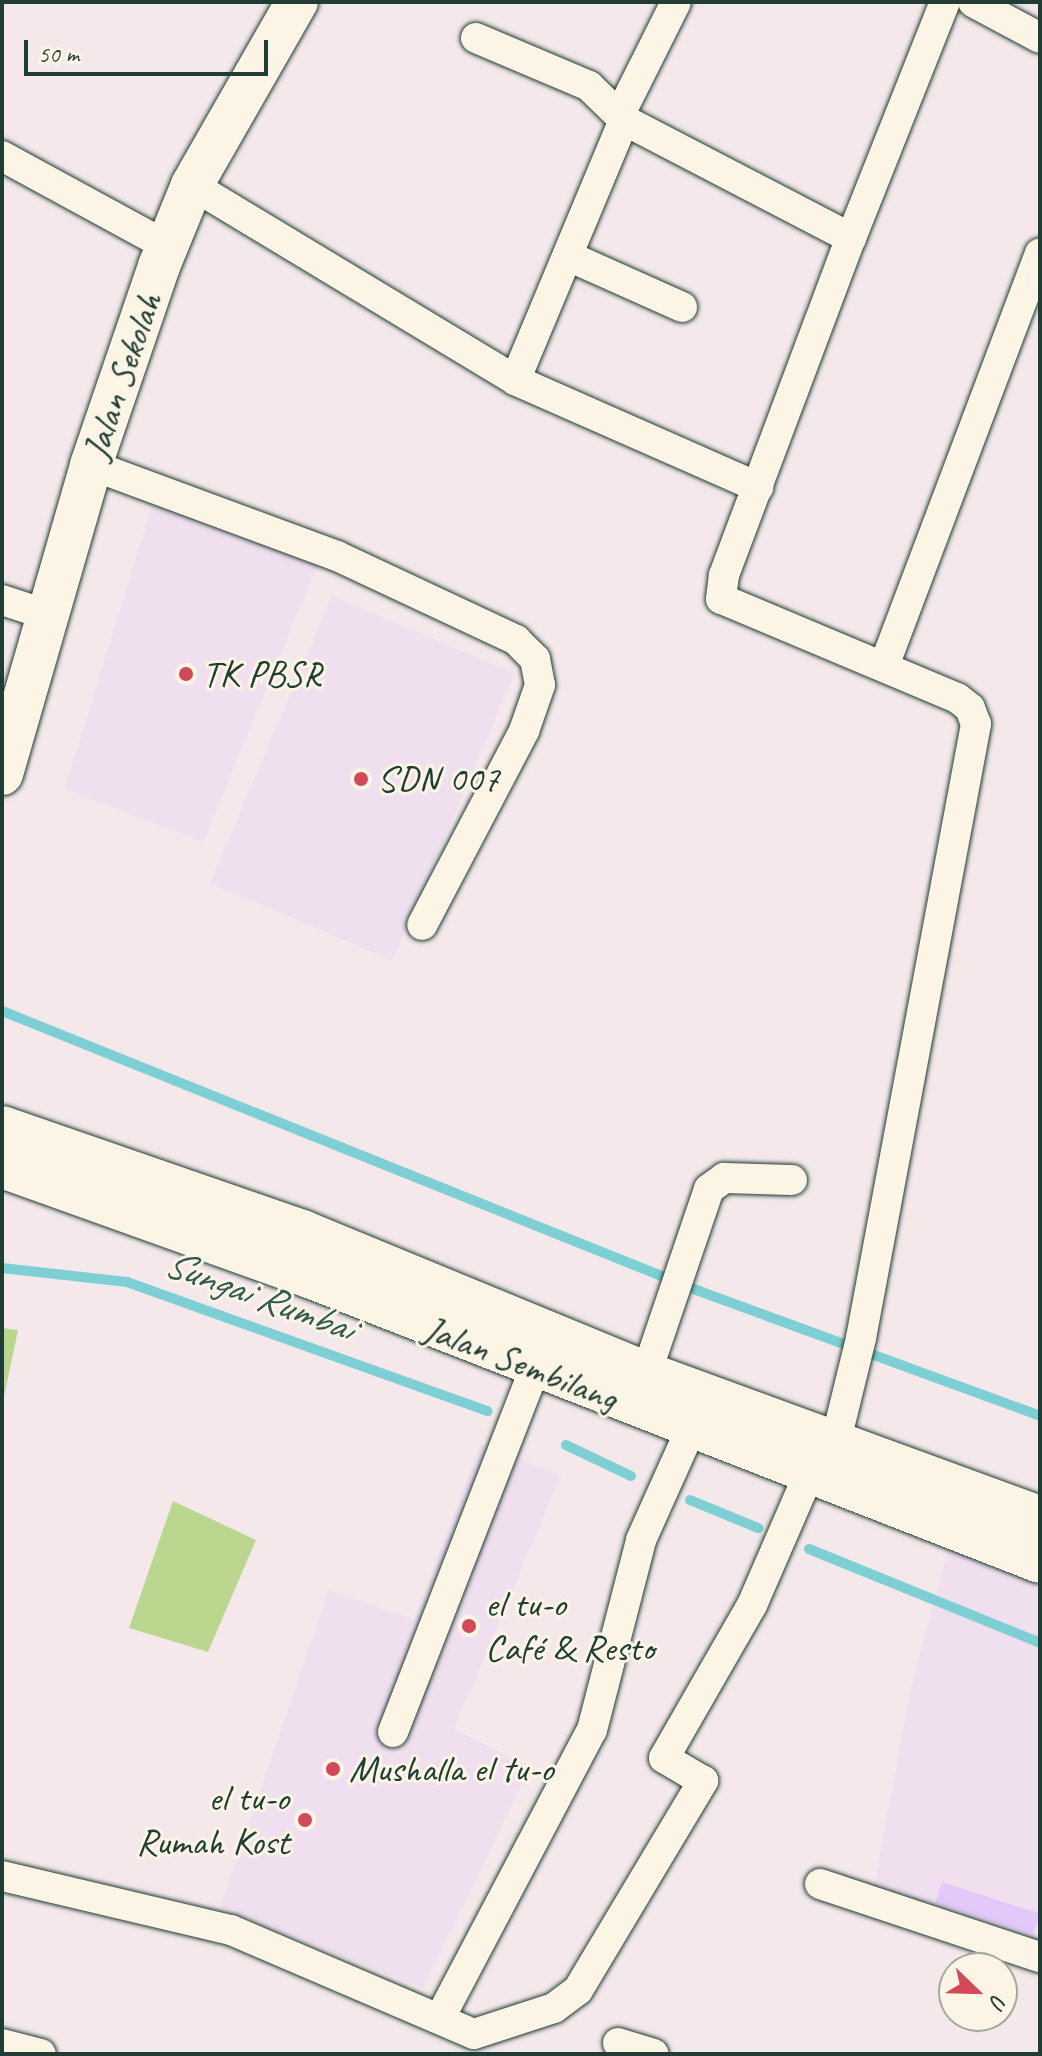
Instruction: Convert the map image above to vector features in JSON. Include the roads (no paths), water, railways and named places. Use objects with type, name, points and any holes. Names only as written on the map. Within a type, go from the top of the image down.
[{"type":"main road","name":"Jalan Sembilang","points":[[2,1128],[302,1232],[646,1374],[823,1455],[1040,1561]]},
{"type":"main road","name":"Jalan Sembilang","points":[[2,1166],[312,1277],[691,1429],[823,1455],[1040,1518]]},
{"type":"street","name":"Jalan Sekolah","points":[[2,774],[91,465],[167,246],[192,185],[297,2]]},
{"type":"street","points":[[515,380],[622,117],[676,2]]},
{"type":"street","points":[[2,1876],[231,1930],[441,2016],[468,2044],[554,2008],[578,1990],[643,1890],[703,1781],[664,1758],[752,1605],[823,1455],[854,1375],[976,724],[970,708],[957,698],[721,599],[758,487],[851,238],[945,2]]},
{"type":"street","points":[[973,2],[1040,38]]},
{"type":"street","points":[[476,38],[589,86],[622,117],[851,238]]},
{"type":"street","points":[[2,156],[167,246]]},
{"type":"street","points":[[192,185],[515,380],[758,487]]},
{"type":"street","points":[[568,256],[682,307]]},
{"type":"street","points":[[884,666],[1039,256]]},
{"type":"street","points":[[91,465],[337,556],[516,640],[535,659],[540,685],[524,731],[422,925]]},
{"type":"street","points":[[2,600],[48,615]]},
{"type":"street","points":[[646,1374],[709,1189],[724,1178],[792,1180]]},
{"type":"street","points":[[393,1732],[535,1368]]},
{"type":"street","points":[[441,2016],[592,1730],[641,1540],[691,1429]]},
{"type":"street","points":[[820,1884],[1040,1957]]},
{"type":"street","points":[[618,2043],[653,2054]]},
{"type":"street","points":[[2,2044],[41,2054]]},
{"type":"waterway","points":[[2,1011],[699,1291],[1040,1416]]},
{"type":"waterway","name":"Sungai Rumbai","points":[[2,1268],[127,1282],[488,1411]]},
{"type":"waterway","name":"Sungai Rumbai","points":[[566,1445],[631,1476]]},
{"type":"waterway","name":"Sungai Rumbai","points":[[690,1500],[758,1528]]},
{"type":"waterway","name":"Sungai Rumbai","points":[[809,1549],[1040,1643]]},
{"type":"place","name":"TK PBSR","points":[[186,674]]},
{"type":"place","name":"SDN 007","points":[[361,779]]},
{"type":"place","name":"el tu-o Café & Resto","points":[[469,1626]]},
{"type":"place","name":"Mushalla el tu-o","points":[[333,1769]]},
{"type":"place","name":"el tu-o Rumah Kost","points":[[305,1820]]}]
